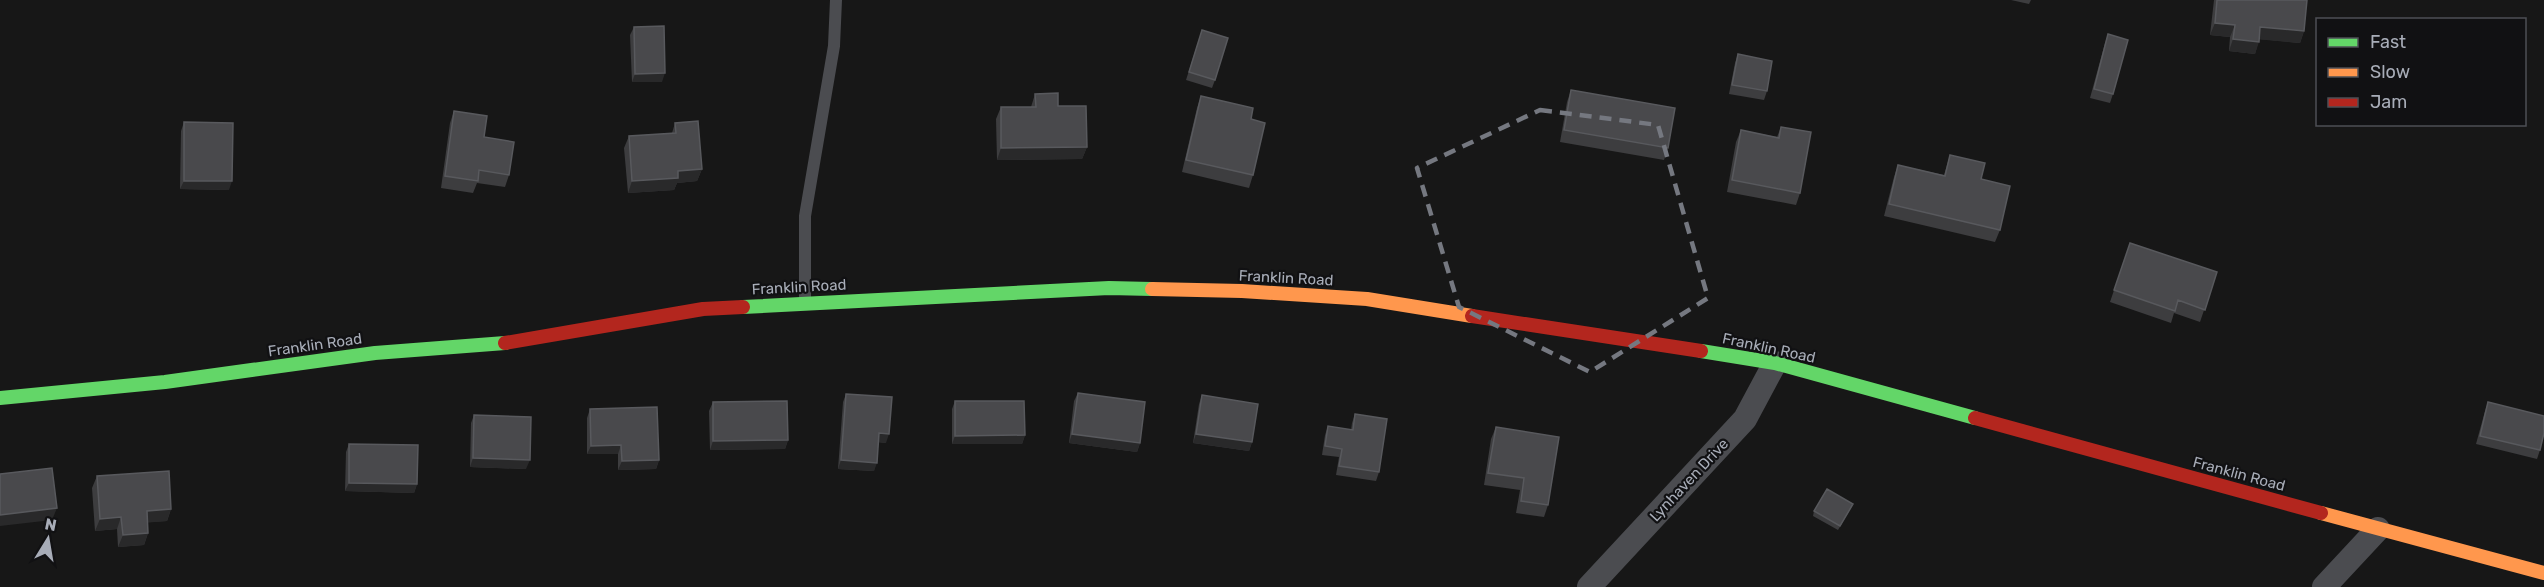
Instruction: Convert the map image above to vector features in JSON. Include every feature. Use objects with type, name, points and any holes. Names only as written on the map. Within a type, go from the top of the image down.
[{"type":"main road","name":"Franklin Road","points":[[0,398],[33,397],[165,382],[375,353],[505,343],[703,309],[1109,288],[1253,292],[1367,299],[1775,363],[2544,573]]},
{"type":"street","name":"Lynhaven Drive","points":[[1589,587],[1745,419],[1775,363]]},
{"type":"street","points":[[2325,587],[2378,529]]},
{"type":"lane","points":[[805,304],[805,216],[834,46],[836,0]]},
{"type":"highlighted area","points":[[1540,110],[1658,125],[1708,298],[1590,372],[1459,307],[1417,168]]},
{"type":"building","points":[[2217,0],[2307,0],[2304,31],[2260,27],[2259,42],[2233,39],[2235,25],[2215,23]]},
{"type":"building","points":[[664,26],[665,73],[635,74],[634,27]]},
{"type":"building","points":[[1202,30],[1228,38],[1215,80],[1189,72]]},
{"type":"building","points":[[2108,34],[2128,40],[2113,94],[2094,89]]},
{"type":"building","points":[[1738,54],[1772,61],[1767,91],[1732,85]]},
{"type":"building","points":[[1571,90],[1675,108],[1668,148],[1564,130]]},
{"type":"building","points":[[1058,93],[1058,106],[1086,106],[1087,147],[1001,148],[1001,107],[1036,107],[1035,94]]},
{"type":"building","points":[[1201,96],[1253,108],[1251,119],[1265,123],[1253,175],[1186,160]]},
{"type":"building","points":[[454,111],[487,116],[484,137],[514,142],[509,175],[479,170],[478,181],[445,176]]},
{"type":"building","points":[[698,121],[702,169],[678,171],[678,178],[632,181],[629,136],[676,133],[675,123]]},
{"type":"building","points":[[184,122],[233,123],[232,181],[184,181]]},
{"type":"building","points":[[1781,127],[1811,132],[1800,193],[1732,180],[1741,130],[1779,138]]},
{"type":"building","points":[[1950,155],[1985,163],[1981,179],[2010,186],[2000,230],[1889,204],[1898,165],[1945,176]]},
{"type":"building","points":[[2130,243],[2217,272],[2205,310],[2178,300],[2175,311],[2114,290]]},
{"type":"building","points":[[1078,393],[1145,402],[1140,443],[1072,434]]},
{"type":"building","points":[[846,394],[892,397],[889,434],[879,433],[877,463],[841,460]]},
{"type":"building","points":[[1202,395],[1258,404],[1252,442],[1196,434]]},
{"type":"building","points":[[787,401],[788,440],[713,441],[713,402]]},
{"type":"building","points":[[955,401],[1024,401],[1025,435],[955,436]]},
{"type":"building","points":[[2488,402],[2544,416],[2544,433],[2540,450],[2480,436]]},
{"type":"building","points":[[657,407],[659,460],[622,461],[621,445],[591,446],[590,409]]},
{"type":"building","points":[[1355,414],[1387,419],[1379,472],[1339,466],[1342,449],[1325,446],[1328,426],[1353,430]]},
{"type":"building","points":[[474,415],[531,417],[530,460],[473,458]]},
{"type":"building","points":[[1496,427],[1559,437],[1548,505],[1521,501],[1524,478],[1488,473]]},
{"type":"building","points":[[349,444],[418,445],[417,484],[349,483]]},
{"type":"building","points":[[52,468],[57,508],[0,515],[0,474]]},
{"type":"building","points":[[169,471],[171,509],[147,511],[148,533],[123,535],[121,517],[100,519],[97,476]]},
{"type":"building","points":[[1827,489],[1853,504],[1840,526],[1814,511]]},
{"type":"traffic: fast","points":[[743,307],[1109,288],[1152,289]]},
{"type":"traffic: fast","points":[[0,398],[165,382],[375,353],[505,343]]},
{"type":"traffic: fast","points":[[1701,351],[1775,363],[1975,418]]},
{"type":"traffic: slow","points":[[1152,289],[1242,291],[1367,299],[1472,316]]},
{"type":"traffic: slow","points":[[2321,513],[2544,573]]},
{"type":"traffic: jam","points":[[505,343],[703,309],[743,307]]},
{"type":"traffic: jam","points":[[1472,316],[1701,351]]},
{"type":"traffic: jam","points":[[1975,418],[2321,513]]}]
